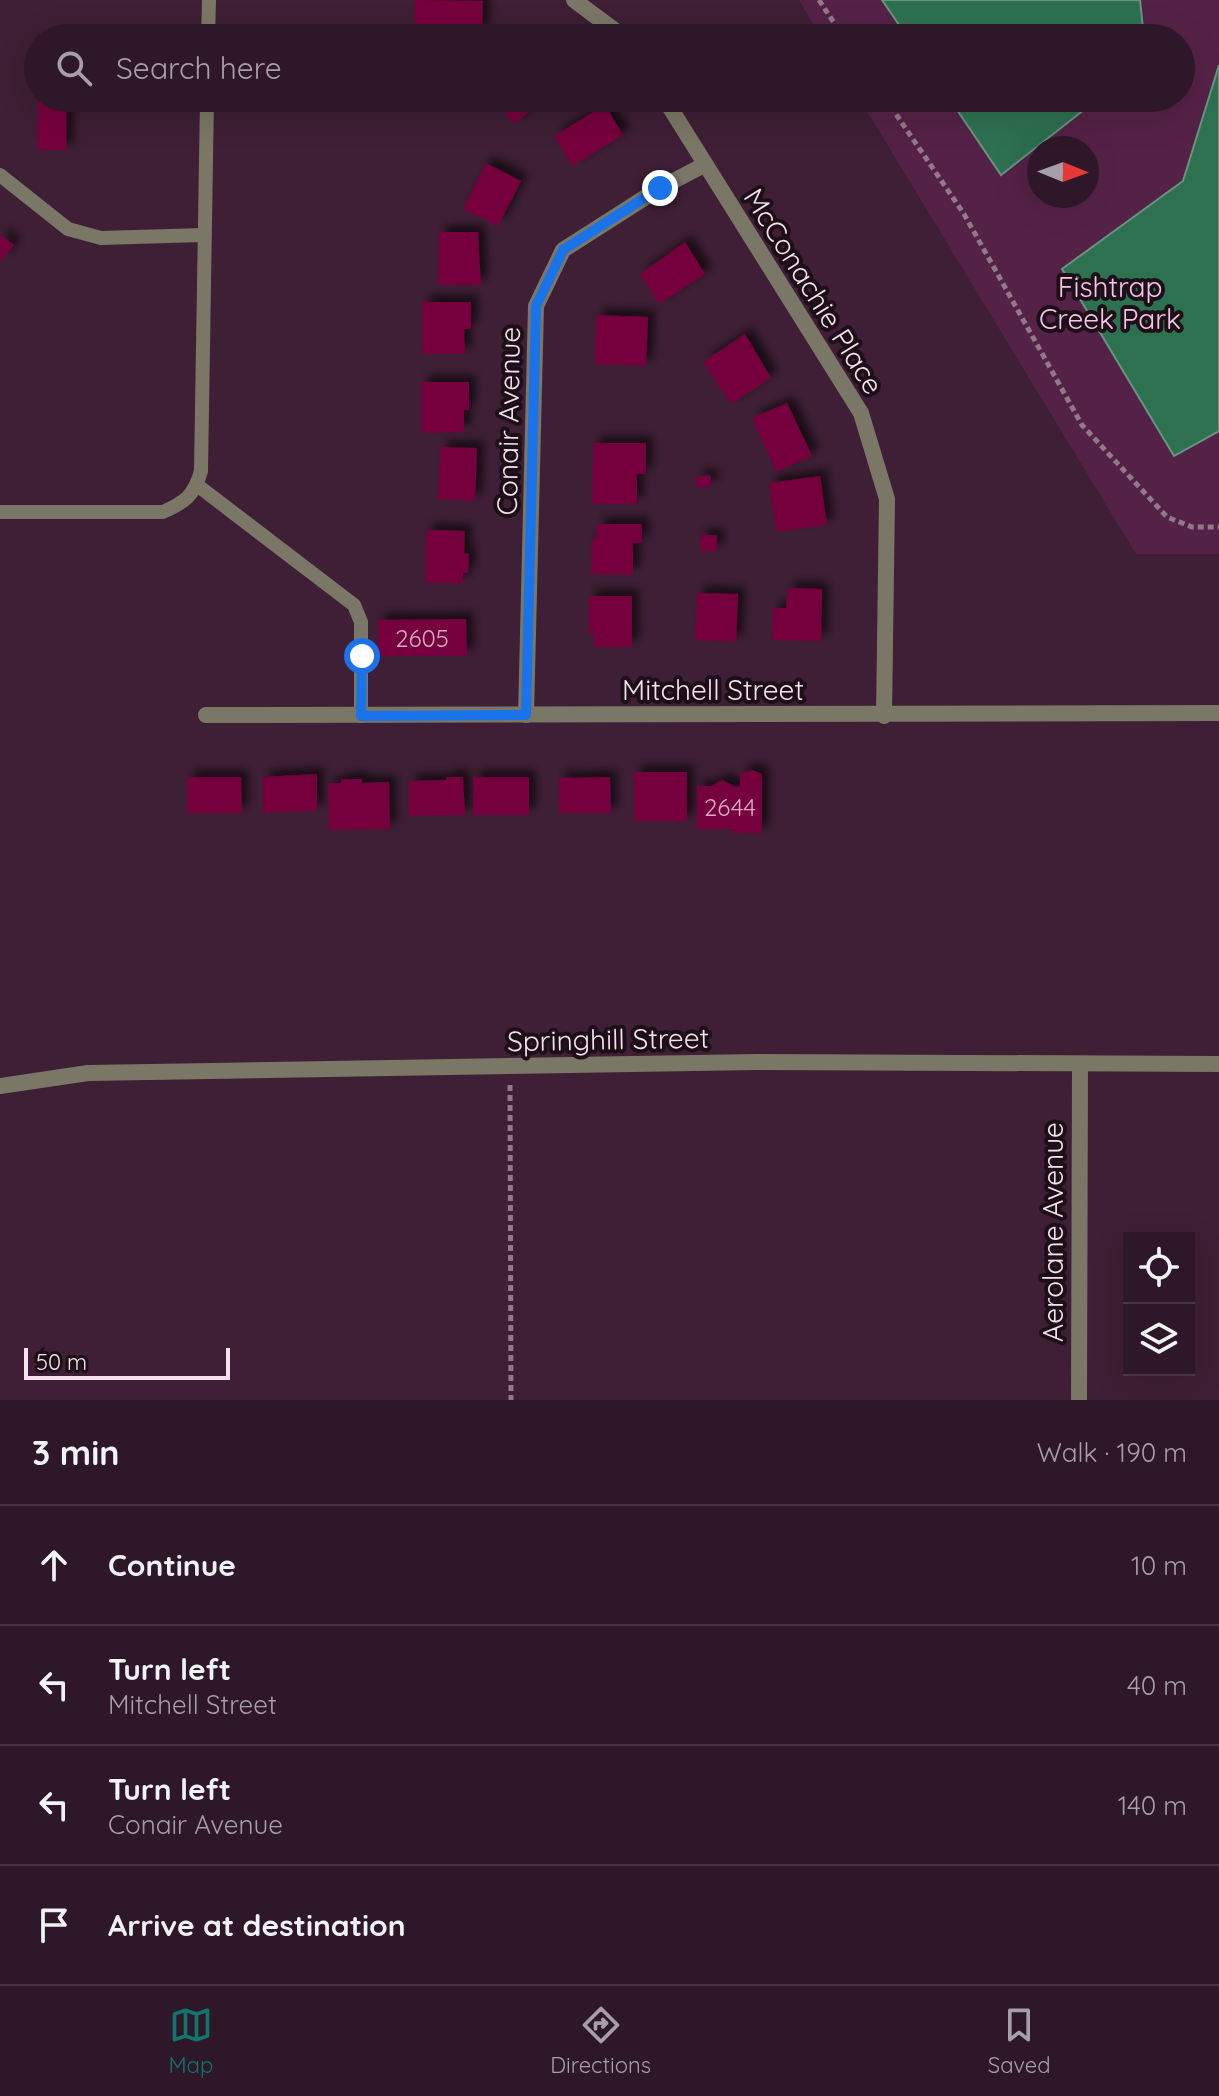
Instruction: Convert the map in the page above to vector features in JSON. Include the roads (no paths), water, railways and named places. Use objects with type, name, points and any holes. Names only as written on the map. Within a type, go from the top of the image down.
[{"type":"street","points":[[574,0],[606,24]]},
{"type":"street","name":"McConachie Place","points":[[672,112],[861,413],[887,499],[884,716]]},
{"type":"street","name":"Conair Avenue","points":[[526,715],[536,306],[563,250],[660,188],[704,165]]},
{"type":"street","name":"Mitchell Street","points":[[206,715],[1219,713]]},
{"type":"street","name":"Springhill Street","points":[[0,1086],[88,1073],[757,1062],[1219,1064]]},
{"type":"street","name":"Aerolane Avenue","points":[[1079,1400],[1080,1065]]},
{"type":"lane","points":[[208,24],[209,0]]},
{"type":"lane","points":[[0,512],[163,512],[184,502],[197,485],[201,471],[207,112]]},
{"type":"lane","points":[[0,175],[68,229],[101,238],[203,235]]},
{"type":"lane","points":[[197,485],[354,605],[361,622],[361,716]]},
{"type":"park label","name":"Fishtrap Creek Park","points":[[1110,302]]}]
